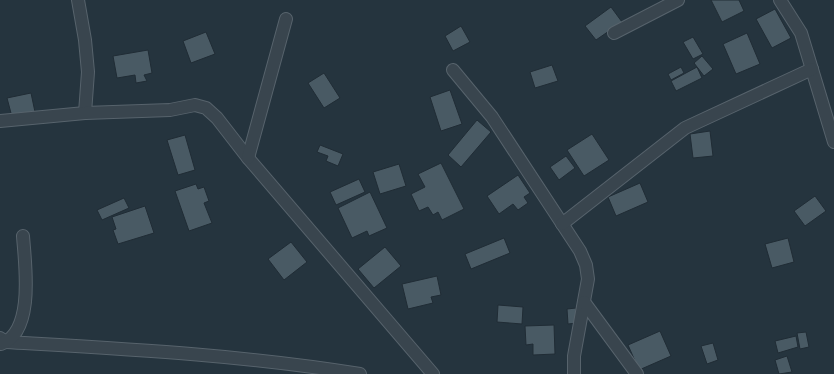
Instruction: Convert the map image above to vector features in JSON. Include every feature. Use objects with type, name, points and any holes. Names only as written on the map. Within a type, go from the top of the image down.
[{"type":"street","points":[[78,0],[85,40],[88,72],[85,113]]},
{"type":"street","points":[[614,33],[678,0]]},
{"type":"street","points":[[780,0],[801,33],[834,142]]},
{"type":"street","points":[[248,158],[286,19]]},
{"type":"street","points":[[562,224],[685,128],[812,69]]},
{"type":"street","points":[[453,70],[492,117],[580,251],[586,265],[588,279],[574,356],[574,374]]},
{"type":"street","points":[[0,121],[85,113],[170,110],[195,105],[206,108],[217,118],[248,158],[433,374]]},
{"type":"street","points":[[2,342],[21,326],[26,290],[23,236]]},
{"type":"street","points":[[584,302],[637,374]]},
{"type":"street","points":[[2,342],[141,350],[282,362],[360,374]]},
{"type":"building","points":[[711,0],[739,0],[744,11],[722,22]]},
{"type":"building","points":[[611,7],[622,22],[596,40],[585,26]]},
{"type":"building","points":[[775,9],[791,38],[772,48],[756,19]]},
{"type":"building","points":[[461,26],[470,42],[453,51],[445,36]]},
{"type":"building","points":[[206,32],[215,54],[191,63],[183,41]]},
{"type":"building","points":[[747,33],[760,64],[736,74],[723,44]]},
{"type":"building","points":[[693,37],[703,54],[693,59],[683,42]]},
{"type":"building","points":[[148,50],[152,73],[144,75],[147,81],[136,83],[135,75],[117,78],[113,56]]},
{"type":"building","points":[[702,56],[713,69],[704,76],[694,63]]},
{"type":"building","points":[[552,65],[558,81],[535,88],[530,72]]},
{"type":"building","points":[[681,67],[684,73],[671,80],[668,74]]},
{"type":"building","points":[[697,67],[702,78],[676,91],[671,81]]},
{"type":"building","points":[[324,73],[340,98],[324,108],[308,83]]},
{"type":"building","points":[[450,90],[462,124],[441,131],[430,97]]},
{"type":"building","points":[[31,93],[35,112],[12,117],[7,98]]},
{"type":"building","points":[[477,120],[491,132],[461,167],[448,155]]},
{"type":"building","points":[[710,131],[713,156],[693,158],[690,134]]},
{"type":"building","points":[[592,134],[609,160],[584,176],[567,150]]},
{"type":"building","points":[[185,135],[195,170],[178,175],[167,140]]},
{"type":"building","points":[[320,145],[343,154],[338,166],[326,161],[328,156],[317,152]]},
{"type":"building","points":[[566,156],[575,168],[559,180],[550,167]]},
{"type":"building","points":[[441,163],[464,209],[442,220],[438,212],[433,215],[428,207],[419,211],[411,194],[425,187],[418,174]]},
{"type":"building","points":[[399,164],[406,186],[380,194],[373,172]]},
{"type":"building","points":[[518,175],[530,193],[524,197],[528,203],[518,210],[513,204],[499,214],[487,196]]},
{"type":"building","points":[[359,179],[365,192],[336,205],[330,192]]},
{"type":"building","points":[[640,183],[648,202],[616,216],[608,197]]},
{"type":"building","points":[[196,184],[198,189],[204,187],[209,201],[204,203],[212,223],[189,231],[175,191]]},
{"type":"building","points":[[370,192],[387,228],[369,236],[367,231],[352,238],[338,208]]},
{"type":"building","points":[[815,196],[826,211],[805,226],[794,211]]},
{"type":"building","points":[[124,198],[129,208],[102,220],[97,210]]},
{"type":"building","points":[[145,206],[154,233],[118,244],[113,230],[116,229],[112,217]]},
{"type":"building","points":[[504,238],[510,253],[471,269],[465,254]]},
{"type":"building","points":[[788,238],[794,262],[772,268],[765,244]]},
{"type":"building","points":[[291,242],[307,262],[284,280],[268,259]]},
{"type":"building","points":[[385,247],[401,266],[374,288],[358,269]]},
{"type":"building","points":[[437,276],[441,295],[431,297],[433,303],[408,309],[402,284]]},
{"type":"building","points":[[498,305],[523,307],[522,324],[497,322]]},
{"type":"building","points":[[576,308],[577,323],[568,324],[567,309]]},
{"type":"building","points":[[554,325],[555,354],[533,355],[533,344],[526,345],[525,326]]},
{"type":"building","points":[[660,331],[671,356],[639,370],[628,345]]},
{"type":"building","points":[[806,332],[809,347],[800,349],[797,333]]},
{"type":"building","points":[[796,336],[798,347],[778,353],[775,341]]},
{"type":"building","points":[[713,343],[718,360],[707,364],[701,346]]},
{"type":"building","points":[[787,356],[792,372],[779,374],[775,360]]}]
